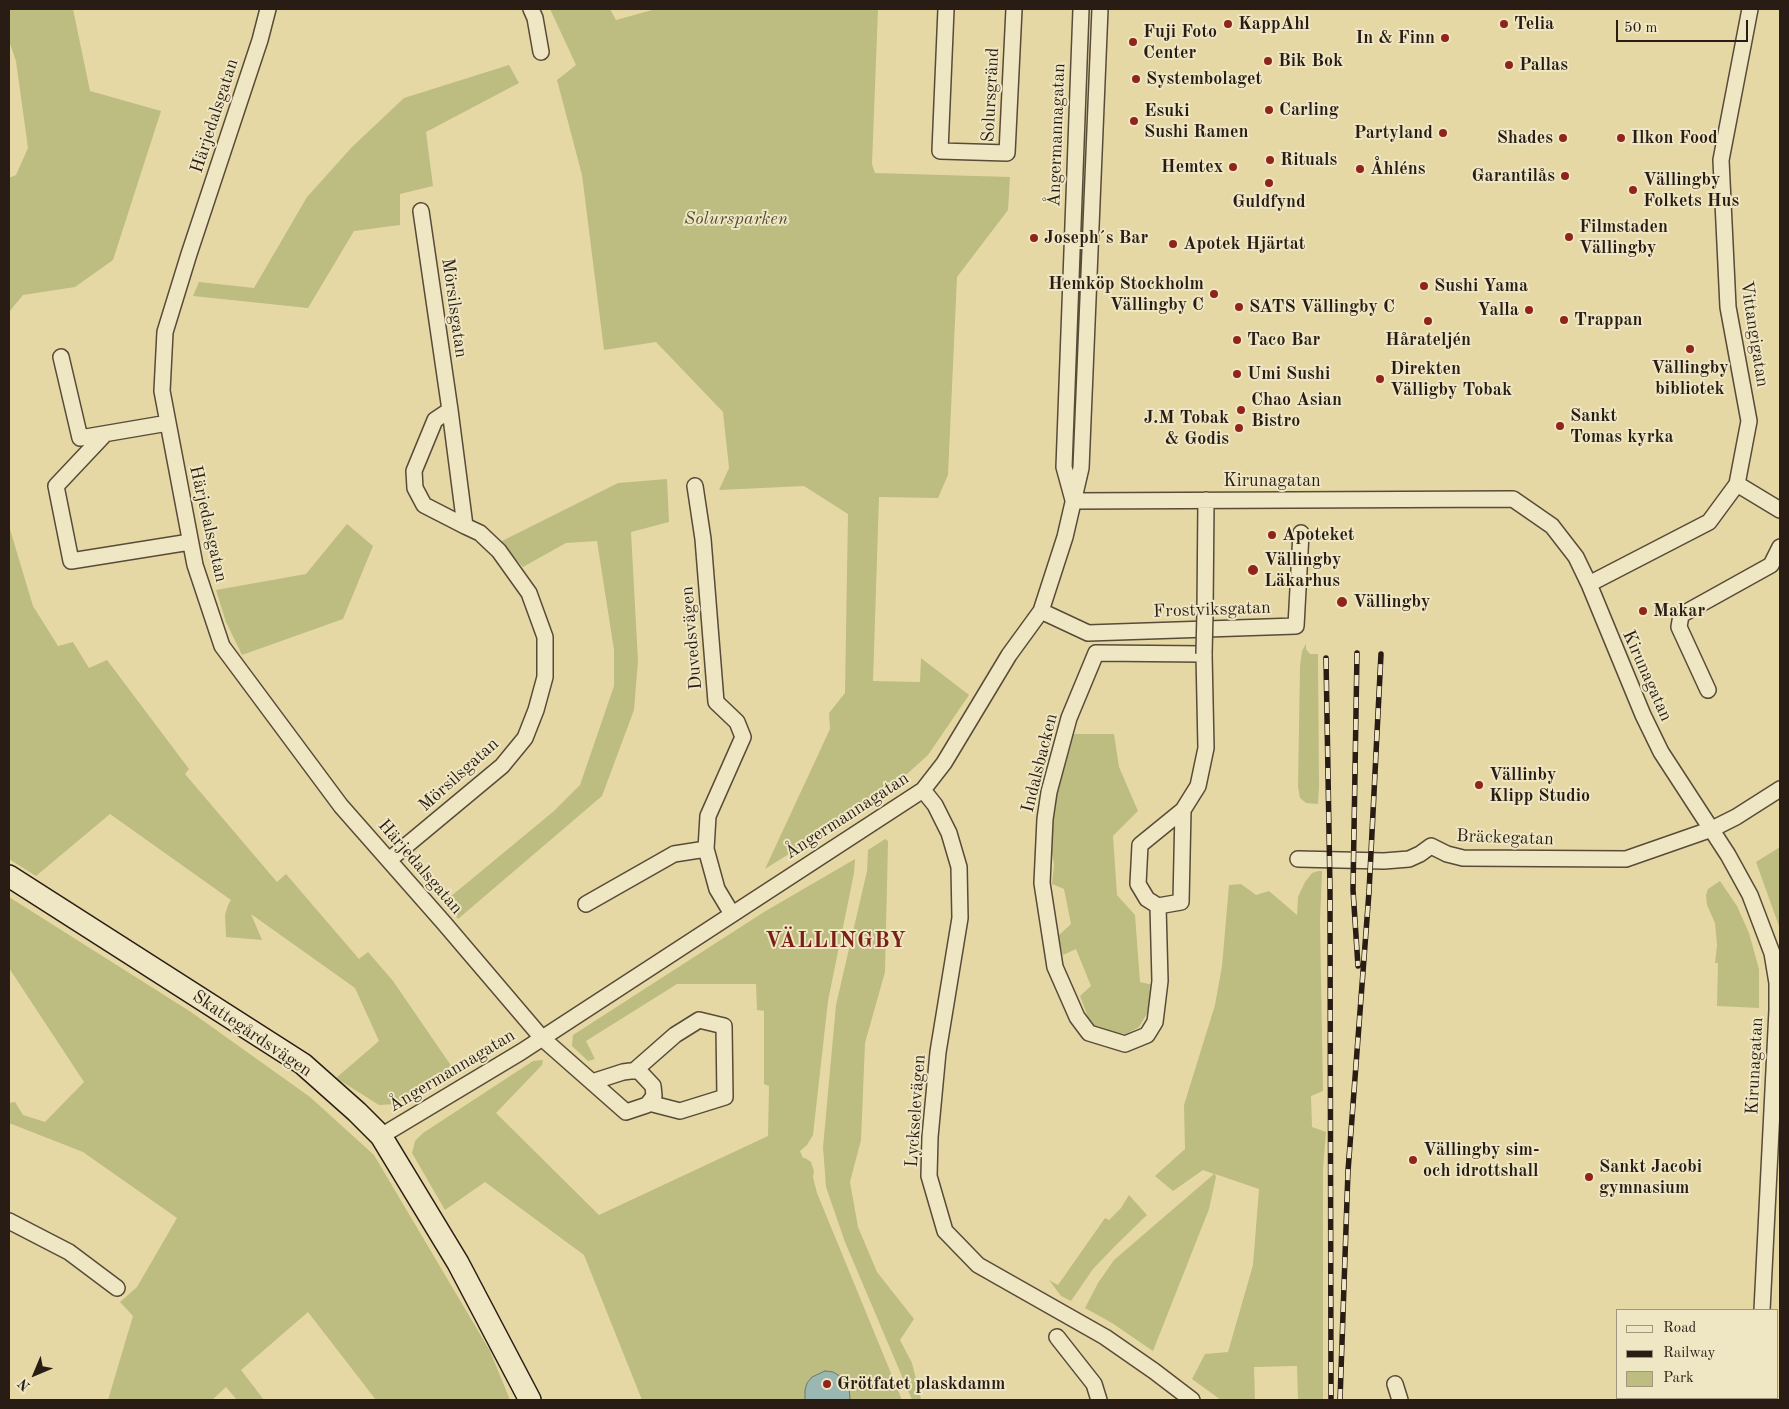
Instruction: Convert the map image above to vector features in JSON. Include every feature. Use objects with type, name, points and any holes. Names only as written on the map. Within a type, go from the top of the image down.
[{"type":"street","name":"Härjedalsgatan","points":[[268,9],[260,40],[165,332],[162,391],[195,565],[222,646],[341,806],[542,1038]]},
{"type":"street","points":[[531,9],[535,18],[541,52]]},
{"type":"street","name":"Solursgränd","points":[[946,9],[940,151],[1006,153],[1014,9]]},
{"type":"street","name":"Ångermannagatan","points":[[1073,501],[1064,468],[1081,9]]},
{"type":"street","name":"Ångermannagatan","points":[[380,1136],[513,1057],[924,790],[944,763],[1009,655],[1041,611],[1065,537],[1081,468],[1100,9]]},
{"type":"street","name":"Vittangigatan","points":[[1589,584],[1709,522],[1737,484],[1749,421],[1728,308],[1720,160],[1750,9]]},
{"type":"street","name":"Mörsilsgatan","points":[[421,211],[465,526]]},
{"type":"street","points":[[61,357],[80,438],[168,424]]},
{"type":"street","name":"Mörsilsgatan","points":[[389,860],[502,766],[524,738],[536,710],[545,677],[545,637],[528,593],[499,551],[480,533],[424,505],[415,488],[414,471],[435,420],[450,410]]},
{"type":"street","points":[[105,434],[56,486],[71,561],[190,542]]},
{"type":"street","points":[[1737,484],[1780,510]]},
{"type":"street","name":"Duvedsvägen","points":[[695,486],[703,539],[716,702],[737,722],[743,737],[708,816],[706,849],[717,889],[732,914]]},
{"type":"street","name":"Kirunagatan","points":[[1073,501],[1512,499],[1552,526],[1576,557],[1643,715],[1661,752],[1712,830],[1746,887],[1772,953],[1777,1010],[1762,1309]]},
{"type":"street","points":[[1182,810],[1181,902],[1158,906],[1147,899],[1138,884],[1140,845],[1182,810],[1198,786],[1206,748],[1204,654],[1206,500]]},
{"type":"street","name":"Frostviksgatan","points":[[1041,611],[1088,632],[1296,626],[1301,533]]},
{"type":"street","points":[[1708,690],[1679,627],[1681,615],[1771,565],[1780,547]]},
{"type":"street","name":"Indalsbacken","points":[[1158,906],[1160,981],[1155,1022],[1147,1035],[1125,1044],[1090,1033],[1077,1017],[1055,967],[1042,883],[1045,819],[1049,792],[1069,718],[1096,653],[1204,654]]},
{"type":"street","points":[[1712,830],[1780,789]]},
{"type":"street","name":"Lyckselevägen","points":[[924,790],[935,804],[949,833],[959,867],[960,918],[938,1052],[930,1137],[930,1176],[945,1231],[978,1266],[1105,1337],[1192,1400]]},
{"type":"street","name":"Bräckegatan","points":[[1298,859],[1384,861],[1409,859],[1431,846],[1447,854],[1463,858],[1626,859],[1712,830]]},
{"type":"street","points":[[586,904],[674,854],[706,849]]},
{"type":"street","name":"Skattegårdsvägen","points":[[9,876],[302,1064],[357,1112],[380,1136],[458,1263],[530,1400]]},
{"type":"street","points":[[592,1082],[623,1072],[634,1071],[638,1070],[653,1086],[654,1096],[649,1103],[680,1112],[725,1098],[724,1026],[699,1020],[676,1035],[634,1071]]},
{"type":"street","name":"Ångermannagatan","points":[[542,1038],[626,1112],[647,1106],[649,1103]]},
{"type":"street","points":[[9,1221],[69,1252],[117,1288]]},
{"type":"street","points":[[1057,1337],[1094,1384],[1099,1400]]},
{"type":"street","points":[[1395,1384],[1400,1400]]},
{"type":"green space","points":[[9,9],[73,9],[90,91],[161,111],[113,260],[75,287],[23,295],[9,312],[9,178],[16,175],[28,148],[16,61],[9,41]]},
{"type":"green space","name":"Solursparken","points":[[550,9],[610,9],[616,20],[656,9],[878,9],[872,164],[875,173],[1010,177],[1008,210],[957,277],[948,475],[938,498],[879,497],[873,681],[920,682],[921,658],[969,695],[928,755],[886,793],[765,869],[830,729],[829,713],[845,693],[848,514],[804,486],[719,490],[729,468],[723,412],[656,342],[604,350],[582,175],[557,80],[576,65]]},
{"type":"green space","points":[[509,65],[519,83],[426,132],[433,186],[400,194],[400,225],[354,231],[308,308],[193,296],[199,282],[254,288],[307,197],[352,147],[404,98]]},
{"type":"green space","points":[[667,479],[669,522],[631,532],[638,661],[634,710],[602,796],[458,919],[444,902],[554,811],[580,785],[614,686],[614,650],[597,541],[566,543],[523,567],[500,542],[618,483]]},
{"type":"green space","points":[[347,524],[373,546],[343,619],[242,655],[226,622],[216,590],[306,574]]},
{"type":"green space","points":[[9,526],[33,606],[58,646],[73,642],[89,668],[107,660],[189,769],[185,774],[277,882],[286,874],[359,959],[368,952],[393,981],[452,1067],[396,1104],[379,1105],[336,1078],[379,1041],[355,988],[251,914],[262,940],[226,937],[225,915],[231,900],[110,814],[36,876],[9,859]]},
{"type":"green space","points":[[1306,644],[1306,649],[1310,654],[1318,654],[1318,804],[1306,803],[1300,798],[1298,787],[1300,666],[1302,651]]},
{"type":"green space","points":[[1072,734],[1114,734],[1119,767],[1138,811],[1113,836],[1117,895],[1135,915],[1140,982],[1153,985],[1152,1005],[1139,1027],[1126,1034],[1106,1032],[1091,1025],[1080,996],[1091,986],[1076,949],[1063,955],[1058,936],[1071,924],[1064,889],[1052,884],[1054,865],[1051,825],[1060,771]]},
{"type":"green space","points":[[885,839],[888,841],[885,972],[865,1043],[861,1140],[850,1182],[858,1227],[877,1272],[914,1319],[900,1340],[912,1363],[921,1399],[918,1400],[912,1400],[845,1242],[826,1187],[823,1147],[836,1005],[867,871],[868,850]]},
{"type":"green space","points":[[1780,847],[1780,929],[1756,862]]},
{"type":"green space","points":[[855,859],[854,873],[828,1001],[813,1135],[807,1145],[800,1151],[803,1158],[811,1162],[817,1193],[902,1400],[642,1400],[584,1255],[485,1182],[445,1210],[412,1153],[415,1141],[423,1133],[533,1061],[543,1060],[542,1065],[496,1113],[599,1215],[768,1136],[769,1086],[764,1084],[764,1011],[757,1010],[756,984],[677,984],[586,1041],[595,1059],[588,1061],[572,1046],[573,1035],[764,912]]},
{"type":"green space","points":[[1322,871],[1320,921],[1323,1091],[1311,1096],[1312,1127],[1326,1132],[1323,1169],[1323,1400],[1298,1400],[1297,1366],[1254,1367],[1255,1400],[1221,1400],[1192,1379],[1205,1354],[1228,1352],[1253,1265],[1259,1189],[1215,1174],[1209,1209],[1153,1351],[1112,1323],[1085,1308],[1098,1283],[1114,1260],[1214,1174],[1203,1170],[1173,1191],[1155,1176],[1185,1149],[1184,1105],[1215,1005],[1222,966],[1229,885],[1241,884],[1256,895],[1269,891],[1297,915],[1298,897],[1305,882],[1312,873]]},
{"type":"green space","points":[[1720,881],[1737,906],[1749,933],[1759,969],[1759,1008],[1717,1006],[1718,963],[1715,963],[1717,945],[1715,923],[1707,905],[1706,895],[1708,889]]},
{"type":"green space","points":[[9,897],[191,1012],[310,1097],[374,1155],[490,1351],[510,1400],[376,1400],[308,1312],[241,1370],[264,1400],[237,1400],[226,1387],[212,1400],[108,1400],[133,1316],[120,1302],[137,1287],[177,1218],[83,1152],[9,1123],[9,1103],[15,1102],[23,1115],[45,1122],[84,1082],[9,968]]},
{"type":"green space","points":[[1129,1195],[1147,1215],[1093,1269],[1071,1301],[1061,1296],[1049,1280],[1058,1285],[1105,1218],[1109,1220],[1121,1208]]},
{"type":"water","name":"Grötfatet plaskdamm","points":[[825,1371],[833,1372],[845,1379],[849,1386],[850,1400],[805,1400],[807,1383],[812,1377]]},
{"type":"railway","points":[[1357,653],[1353,890],[1358,966]]},
{"type":"railway","points":[[1340,1400],[1348,1171],[1369,892],[1381,654]]},
{"type":"railway","points":[[1326,658],[1330,889],[1331,1400]]},
{"type":"place","name":"KappAhl","points":[[1228,24]]},
{"type":"place","name":"Telia","points":[[1504,24]]},
{"type":"place","name":"In & Finn","points":[[1445,38]]},
{"type":"place","name":"Fuji Foto Center","points":[[1133,42]]},
{"type":"place","name":"Bik Bok","points":[[1268,61]]},
{"type":"place","name":"Pallas","points":[[1509,65]]},
{"type":"place","name":"Systembolaget","points":[[1136,79]]},
{"type":"place","name":"Carling","points":[[1269,110]]},
{"type":"place","name":"Esuki Sushi Ramen","points":[[1134,121]]},
{"type":"place","name":"Partyland","points":[[1443,133]]},
{"type":"place","name":"Shades","points":[[1563,138]]},
{"type":"place","name":"Ilkon Food","points":[[1621,138]]},
{"type":"place","name":"Rituals","points":[[1270,160]]},
{"type":"place","name":"Hemtex","points":[[1233,167]]},
{"type":"place","name":"Åhléns","points":[[1360,169]]},
{"type":"place","name":"Garantilås","points":[[1565,176]]},
{"type":"place","name":"Guldfynd","points":[[1269,183]]},
{"type":"place","name":"Vällingby Folkets Hus","points":[[1633,190]]},
{"type":"place","name":"Filmstaden Vällingby","points":[[1569,237]]},
{"type":"place","name":"Joseph´s Bar","points":[[1034,238]]},
{"type":"place","name":"Apotek Hjärtat","points":[[1173,244]]},
{"type":"place","name":"Sushi Yama","points":[[1424,286]]},
{"type":"place","name":"Hemköp Stockholm Vällingby C","points":[[1214,294]]},
{"type":"place","name":"SATS Vällingby C","points":[[1239,307]]},
{"type":"place","name":"Yalla","points":[[1529,310]]},
{"type":"place","name":"Trappan","points":[[1564,320]]},
{"type":"place","name":"Hårateljén","points":[[1428,321]]},
{"type":"place","name":"Taco Bar","points":[[1237,340]]},
{"type":"place","name":"Vällingby bibliotek","points":[[1690,349]]},
{"type":"place","name":"Umi Sushi","points":[[1237,374]]},
{"type":"place","name":"Direkten Välligby Tobak","points":[[1380,379]]},
{"type":"place","name":"Chao Asian Bistro","points":[[1241,410]]},
{"type":"place","name":"Sankt Tomas kyrka","points":[[1560,426]]},
{"type":"place","name":"J.M Tobak & Godis","points":[[1239,428]]},
{"type":"place","name":"Apoteket","points":[[1272,535]]},
{"type":"place","name":"Vällingby Läkarhus","points":[[1253,570]]},
{"type":"place","name":"Vällingby","points":[[1342,602]]},
{"type":"place","name":"Makar","points":[[1643,611]]},
{"type":"place","name":"Vällinby Klipp Studio","points":[[1479,785]]},
{"type":"place","name":"Vällingby sim- och idrottshall","points":[[1413,1160]]},
{"type":"place","name":"Sankt Jacobi gymnasium","points":[[1589,1177]]},
{"type":"place","name":"Grötfatet plaskdamm","points":[[827,1384]]},
{"type":"district","name":"VÄLLINGBY","points":[[836,941]]}]
